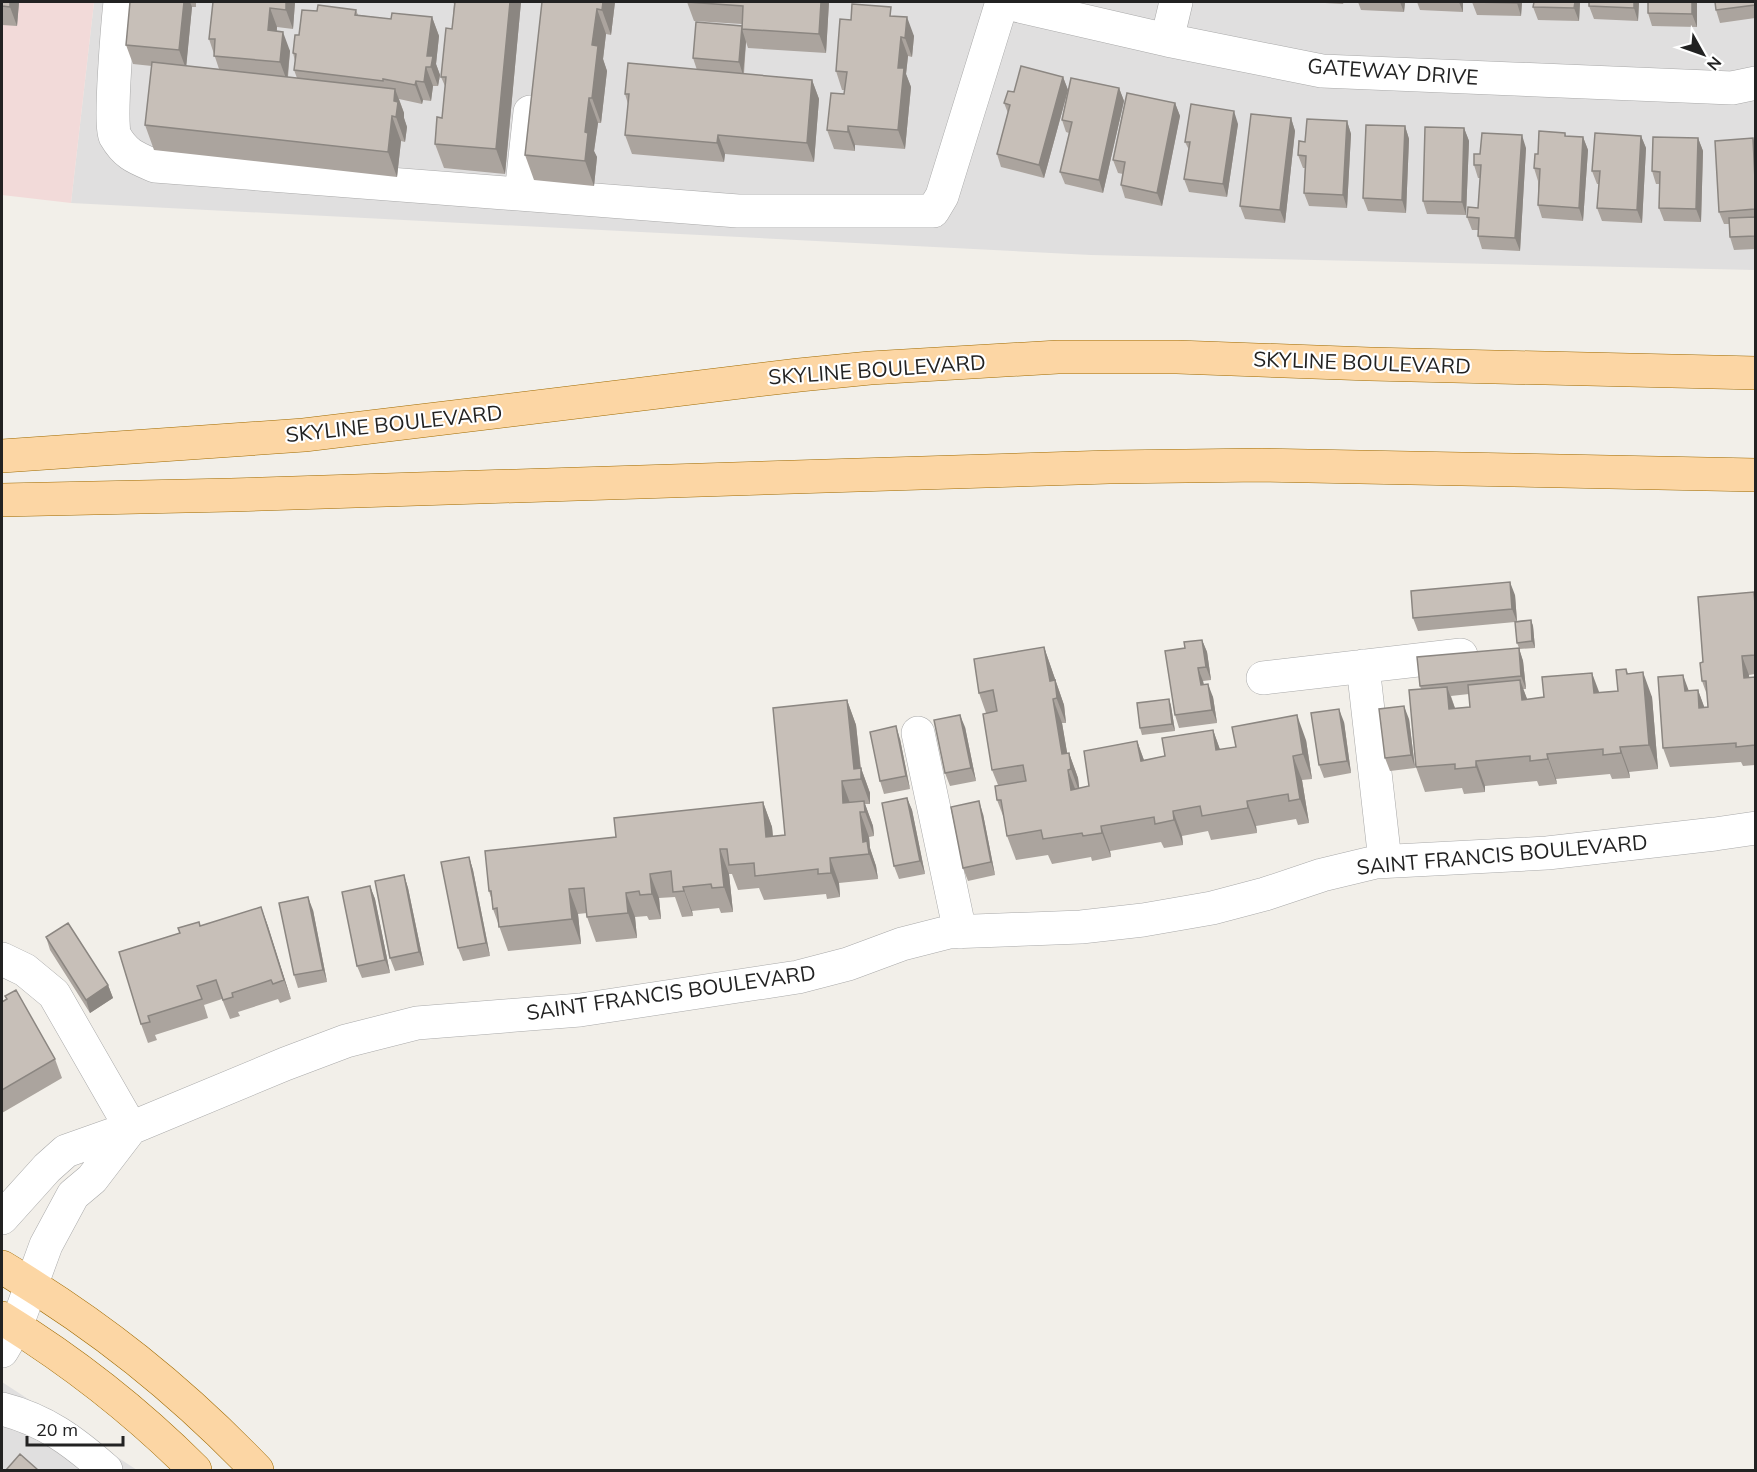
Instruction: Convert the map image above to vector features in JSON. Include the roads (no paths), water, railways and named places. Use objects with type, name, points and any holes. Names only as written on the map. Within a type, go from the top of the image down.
[{"type":"main road","name":"SKYLINE BOULEVARD","points":[[2,456],[304,435],[799,375],[870,368],[1058,357],[1177,357],[1755,373]]},
{"type":"main road","points":[[2,500],[231,495],[1110,467],[1274,465],[1755,475]]},
{"type":"main road","points":[[2,1267],[97,1328],[152,1370],[257,1470]]},
{"type":"main road","points":[[5,1324],[75,1367],[129,1409],[195,1470]]},
{"type":"street","points":[[120,2],[116,40],[113,134],[130,156],[155,166],[738,212],[933,211],[942,196],[1002,2]]},
{"type":"street","name":"GATEWAY DRIVE","points":[[1002,2],[1167,40],[1322,71],[1732,88],[1755,83]]},
{"type":"street","points":[[1167,40],[1176,2]]},
{"type":"street","points":[[521,194],[534,81]]},
{"type":"street","points":[[1263,678],[1494,651]]},
{"type":"street","points":[[1363,666],[1385,861]]},
{"type":"street","points":[[918,733],[960,932]]},
{"type":"street","name":"SAINT FRANCIS BOULEVARD","points":[[2,1218],[47,1168],[66,1151],[131,1128],[346,1041],[417,1023],[580,1010],[798,977],[848,964],[902,944],[949,932],[1081,927],[1143,920],[1212,908],[1322,875],[1385,861],[1547,854],[1755,828]]},
{"type":"street","points":[[2,959],[25,970],[54,994],[131,1128],[92,1179],[74,1195],[46,1245],[32,1286],[5,1324]]},
{"type":"street","points":[[2,1409],[25,1415],[50,1427],[106,1470]]}]
